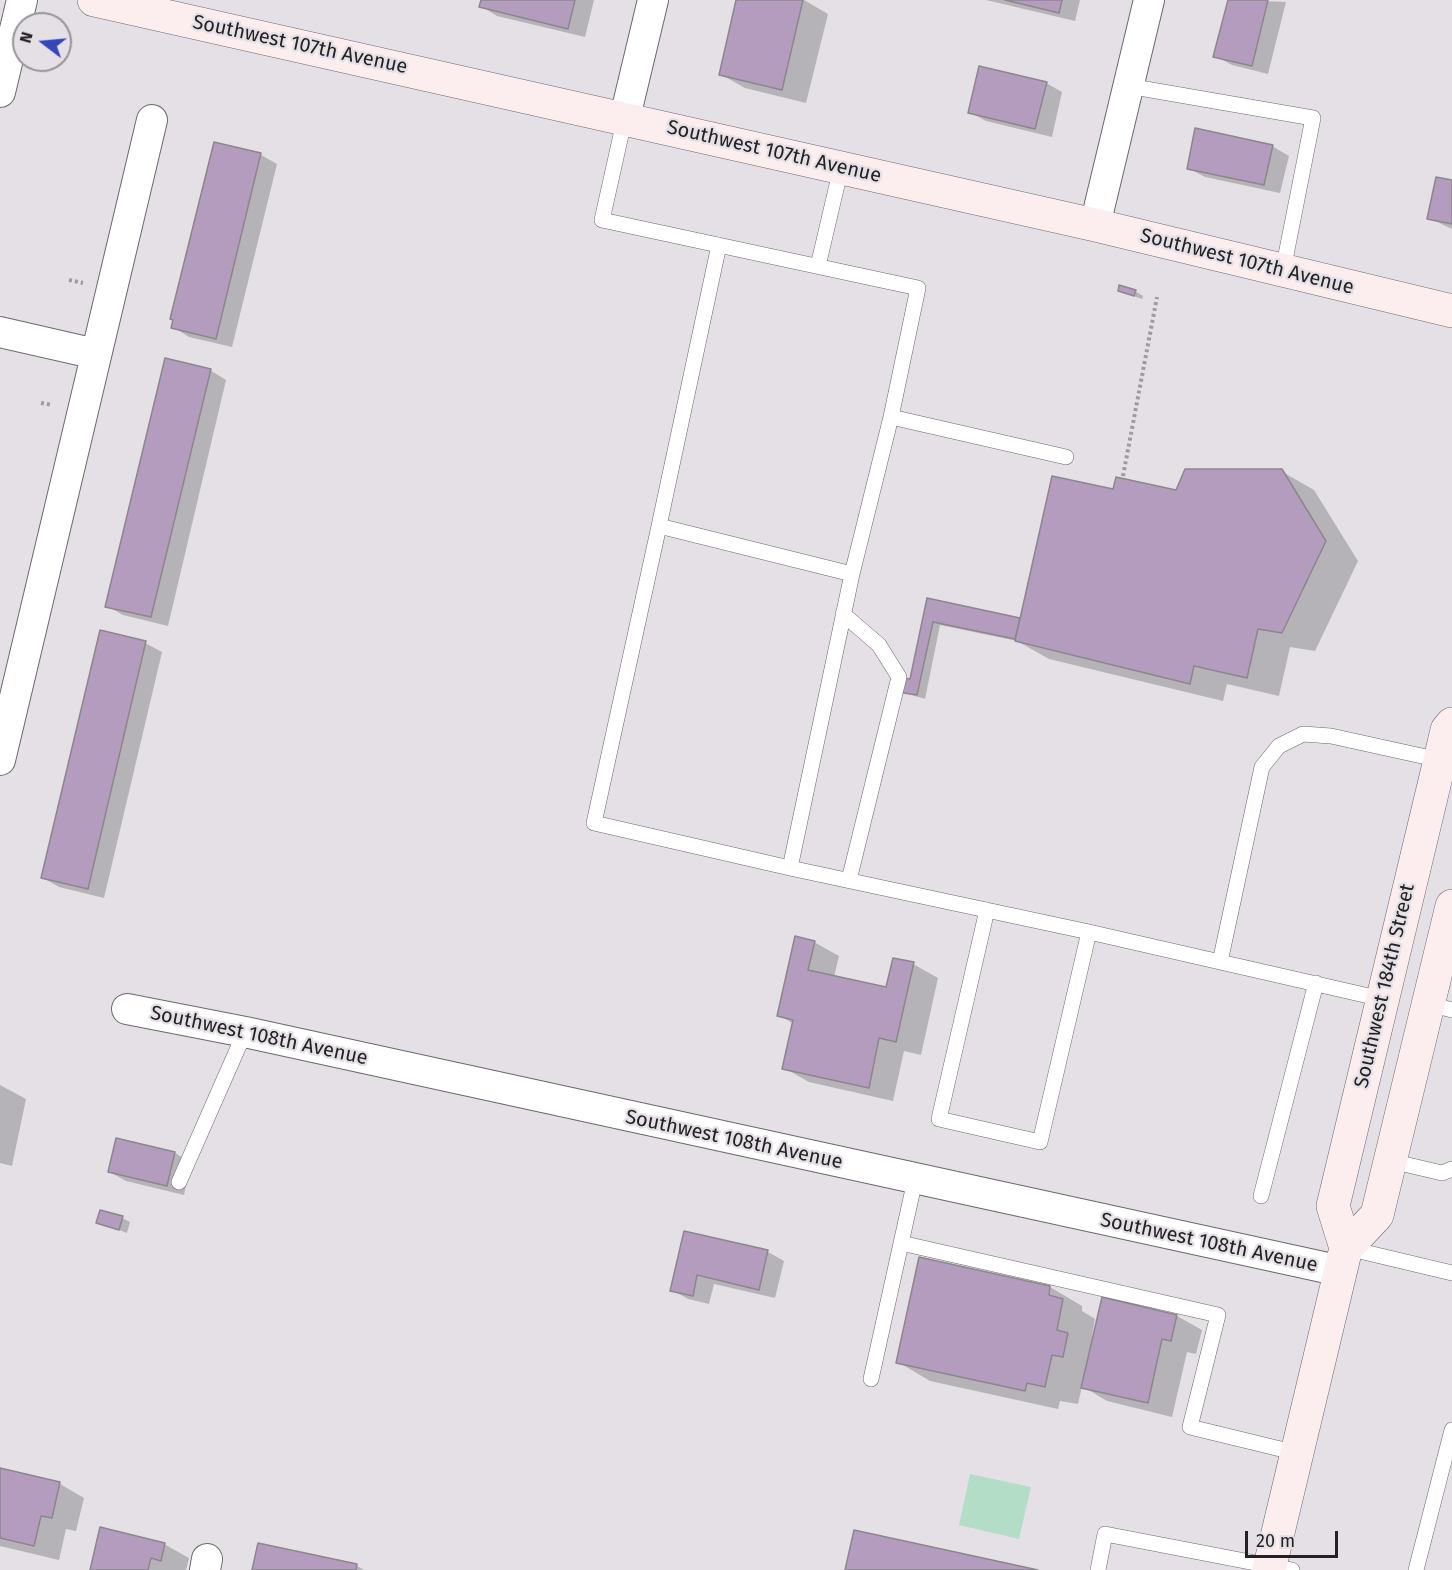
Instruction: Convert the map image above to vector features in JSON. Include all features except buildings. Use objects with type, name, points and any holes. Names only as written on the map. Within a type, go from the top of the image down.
[{"type":"street","points":[[0,92],[22,0]]},
{"type":"street","name":"Southwest 107th Avenue","points":[[94,0],[145,6],[1095,225],[1452,311]]},
{"type":"street","points":[[625,117],[653,0]]},
{"type":"street","points":[[1095,225],[1149,0]]},
{"type":"street","points":[[0,760],[152,120]]},
{"type":"street","points":[[0,332],[96,354]]},
{"type":"street","name":"Southwest 184th Street","points":[[1343,1259],[1333,1206],[1447,730],[1452,724]]},
{"type":"street","points":[[1277,1569],[1297,1453],[1343,1259],[1377,1215],[1391,1161],[1440,1007],[1452,906]]},
{"type":"street","name":"Southwest 108th Avenue","points":[[127,1009],[245,1032],[915,1180],[1343,1259]]},
{"type":"lane","points":[[1128,86],[1313,118],[1283,270]]},
{"type":"lane","points":[[625,117],[602,220],[918,288],[891,417],[843,614],[790,868]]},
{"type":"lane","points":[[818,266],[841,168]]},
{"type":"lane","points":[[719,244],[594,824],[1089,932],[1382,999]]},
{"type":"lane","points":[[891,417],[1066,457]]},
{"type":"lane","points":[[659,526],[852,574]]},
{"type":"lane","points":[[843,614],[879,645],[899,677],[849,880]]},
{"type":"lane","points":[[1220,962],[1259,777],[1262,767],[1279,746],[1303,734],[1330,736],[1440,760]]},
{"type":"lane","points":[[987,910],[939,1119],[1040,1142],[1089,932]]},
{"type":"lane","points":[[1261,1196],[1316,983]]},
{"type":"lane","points":[[179,1182],[245,1032]]},
{"type":"lane","points":[[1391,1161],[1442,1173],[1452,1169]]},
{"type":"lane","points":[[871,1379],[915,1180]]},
{"type":"lane","points":[[901,1243],[1218,1315],[1190,1427],[1297,1453]]},
{"type":"lane","points":[[1343,1259],[1452,1273]]},
{"type":"lane","points":[[1416,1570],[1452,1430]]},
{"type":"lane","points":[[1098,1570],[1105,1534],[1277,1569]]},
{"type":"path","points":[[1123,476],[1157,297]]},
{"type":"green space","points":[[970,1474],[1031,1487],[1019,1539],[959,1525]]}]
